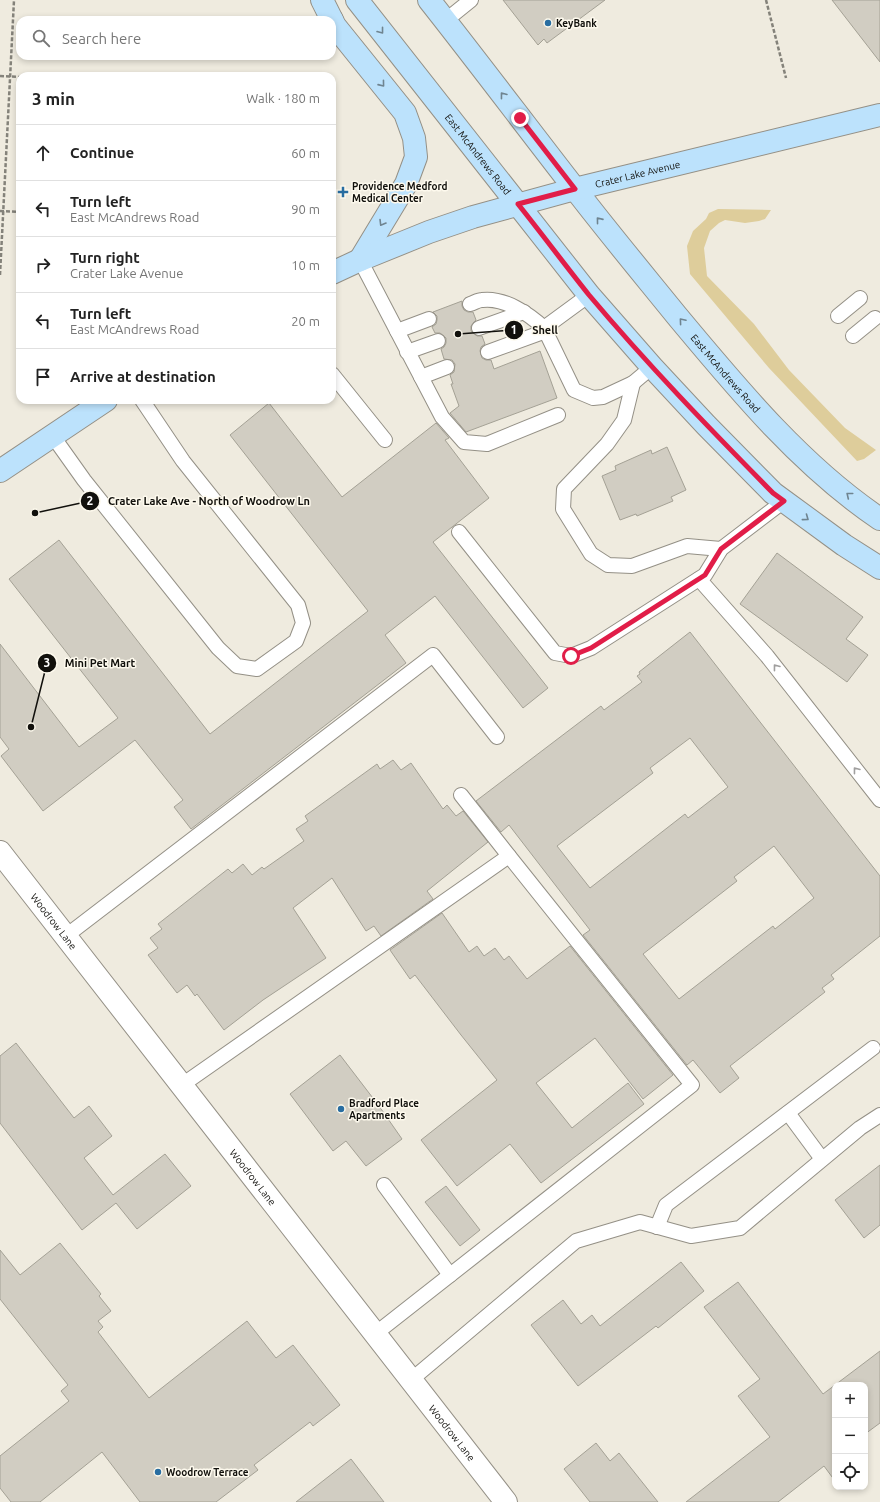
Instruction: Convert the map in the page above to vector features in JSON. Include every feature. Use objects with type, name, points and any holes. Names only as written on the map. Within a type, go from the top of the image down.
[{"type":"main road","points":[[322,0],[330,16]]},
{"type":"main road","name":"East McAndrews Road","points":[[357,0],[589,295],[652,367],[711,431],[773,493],[844,545],[880,568]]},
{"type":"main road","name":"East McAndrews Road","points":[[428,0],[575,189],[703,347],[774,427],[822,474],[864,508],[880,518]]},
{"type":"main road","points":[[336,28],[405,113],[414,138],[416,157],[406,184],[360,260]]},
{"type":"main road","name":"Crater Lake Avenue","points":[[336,271],[429,232],[518,204],[880,115]]},
{"type":"main road","points":[[0,471],[100,404]]},
{"type":"street","name":"Woodrow Lane","points":[[0,852],[506,1502]]},
{"type":"lane","points":[[445,21],[471,2]]},
{"type":"lane","points":[[360,260],[442,417],[464,442],[487,444],[558,415]]},
{"type":"lane","points":[[488,352],[545,330],[589,295]]},
{"type":"lane","points":[[838,316],[860,298]]},
{"type":"lane","points":[[470,304],[482,300],[501,301],[529,315],[545,330],[574,390],[593,398],[603,397],[633,383],[652,367]]},
{"type":"lane","points":[[479,328],[524,312]]},
{"type":"lane","points":[[852,336],[876,318]]},
{"type":"lane","points":[[397,331],[429,319]]},
{"type":"lane","points":[[407,352],[438,341]]},
{"type":"lane","points":[[421,377],[447,367]]},
{"type":"lane","points":[[336,379],[385,440]]},
{"type":"lane","points":[[633,383],[624,420],[607,444],[564,489],[562,509],[591,554],[608,565],[632,566],[687,546],[721,549]]},
{"type":"lane","points":[[52,435],[84,480],[218,648],[237,666],[257,669],[296,641],[303,623],[298,605],[183,461],[145,404]]},
{"type":"lane","points":[[458,532],[555,653],[571,656],[591,648],[705,575],[721,549],[784,501]]},
{"type":"lane","points":[[698,579],[767,656],[880,800]]},
{"type":"lane","points":[[66,936],[433,655],[497,737]]},
{"type":"lane","points":[[375,1334],[692,1085],[508,856],[461,795]]},
{"type":"lane","points":[[182,1086],[508,856]]},
{"type":"lane","points":[[657,1227],[666,1205],[873,1048]]},
{"type":"lane","points":[[788,1113],[822,1159]]},
{"type":"lane","points":[[411,1380],[576,1241],[640,1222],[691,1236],[740,1228],[860,1128],[880,1115]]},
{"type":"lane","points":[[384,1185],[450,1275]]},
{"type":"path","points":[[0,275],[2,211],[14,0]]},
{"type":"path","points":[[766,0],[786,78]]},
{"type":"path","points":[[0,76],[16,77]]},
{"type":"path","points":[[2,211],[16,212]]},
{"type":"shaded area","points":[[718,209],[771,210],[765,219],[745,223],[725,220],[710,231],[704,248],[707,276],[754,324],[789,370],[845,428],[876,450],[864,459],[857,461],[769,368],[690,274],[687,246],[693,231],[706,219],[709,213]]},
{"type":"building","name":"KeyBank","points":[[503,0],[605,0],[547,43],[544,39],[538,45]]},
{"type":"building","points":[[832,0],[880,0],[880,62]]},
{"type":"building","points":[[462,301],[464,310],[473,312],[476,320],[471,326],[471,331],[477,336],[482,336],[485,344],[481,347],[480,351],[482,358],[491,360],[494,369],[540,351],[557,398],[466,432],[450,413],[459,406],[451,384],[453,384],[450,375],[454,372],[455,364],[452,360],[444,359],[441,349],[446,343],[446,338],[440,333],[435,333],[432,327],[436,324],[437,320],[437,316],[433,312]]},
{"type":"building","points":[[268,404],[270,404],[342,497],[436,423],[449,438],[445,440],[489,498],[433,542],[548,688],[523,708],[435,596],[385,635],[406,663],[191,829],[174,807],[183,800],[135,740],[43,811],[1,756],[9,749],[0,737],[0,644],[79,747],[118,718],[9,579],[59,540],[210,734],[368,611],[230,435]]},
{"type":"building","points":[[667,447],[686,490],[671,497],[673,501],[637,516],[636,514],[620,520],[602,476],[616,470],[615,466],[651,450],[652,454]]},
{"type":"building","points":[[777,553],[863,617],[846,639],[868,655],[847,682],[740,604]]},
{"type":"building","points":[[690,632],[880,876],[880,936],[831,975],[834,979],[822,988],[825,992],[730,1066],[739,1078],[720,1093],[693,1060],[687,1065],[583,935],[590,930],[509,825],[501,832],[476,801],[601,706],[604,710],[642,682],[637,676],[640,674],[639,672]],"holes":[[[690,738],[728,787],[688,818],[685,814],[590,888],[557,846],[653,773],[650,768]],[[774,846],[814,898],[775,929],[773,926],[679,999],[643,954],[737,881],[734,877]]]},
{"type":"building","points":[[393,760],[401,770],[411,763],[443,809],[447,805],[456,816],[463,811],[488,842],[427,891],[433,899],[381,936],[374,926],[366,931],[332,878],[293,908],[326,958],[263,1000],[224,1030],[197,994],[195,996],[187,985],[177,993],[148,955],[158,948],[150,938],[162,929],[158,924],[228,869],[232,873],[243,864],[252,875],[262,867],[264,869],[304,841],[296,829],[308,821],[305,816],[377,764],[380,769]]},
{"type":"building","points":[[442,913],[469,952],[477,946],[484,956],[495,948],[504,960],[509,956],[527,979],[570,946],[673,1075],[643,1099],[595,1038],[536,1083],[572,1128],[628,1083],[644,1104],[541,1183],[510,1144],[457,1186],[421,1140],[497,1080],[415,975],[410,979],[390,950]]},
{"type":"building","points":[[16,1043],[74,1118],[89,1106],[112,1136],[84,1158],[113,1195],[165,1154],[191,1186],[137,1229],[116,1203],[82,1230],[0,1123],[0,1056]]},
{"type":"building","name":"Bradford Place Apartments","points":[[340,1055],[402,1139],[366,1166],[346,1141],[333,1151],[290,1094]]},
{"type":"building","points":[[880,1165],[880,1225],[864,1238],[835,1200]]},
{"type":"building","points":[[446,1186],[480,1230],[460,1246],[425,1202]]},
{"type":"building","points":[[60,1243],[101,1294],[99,1296],[111,1311],[98,1321],[103,1327],[98,1332],[149,1398],[247,1321],[276,1358],[293,1345],[340,1405],[313,1426],[310,1422],[254,1465],[258,1470],[216,1502],[140,1502],[102,1452],[40,1502],[11,1502],[0,1488],[0,1456],[69,1401],[61,1391],[68,1385],[0,1299],[0,1250],[20,1275]]},
{"type":"building","points":[[681,1262],[704,1291],[658,1328],[656,1326],[578,1386],[531,1325],[563,1300],[581,1324],[592,1315],[600,1326]]},
{"type":"building","points":[[738,1282],[823,1394],[832,1387],[832,1477],[824,1466],[778,1502],[686,1502],[770,1437],[738,1396],[760,1379],[704,1307]]},
{"type":"building","points":[[880,1351],[880,1423],[868,1432],[868,1382],[839,1382]]},
{"type":"building","points":[[596,1443],[610,1461],[619,1453],[658,1502],[590,1502],[564,1469]]},
{"type":"building","points":[[351,1459],[384,1502],[296,1502]]},
{"type":"place","name":"KeyBank","points":[[548,23]]},
{"type":"place","name":"Providence Medford Medical Center","points":[[343,192]]},
{"type":"place","name":"Shell","points":[[458,334]]},
{"type":"place","name":"Crater Lake Ave - North of Woodrow Ln","points":[[35,513]]},
{"type":"place","name":"Mini Pet Mart","points":[[31,727]]},
{"type":"place","name":"Bradford Place Apartments","points":[[341,1109]]},
{"type":"place","name":"Woodrow Terrace","points":[[158,1472]]},
{"type":"route","points":[[520,118],[575,189],[518,204],[589,295],[652,367],[706,425],[773,493],[784,501],[721,549],[705,575],[591,648],[571,656]]}]
